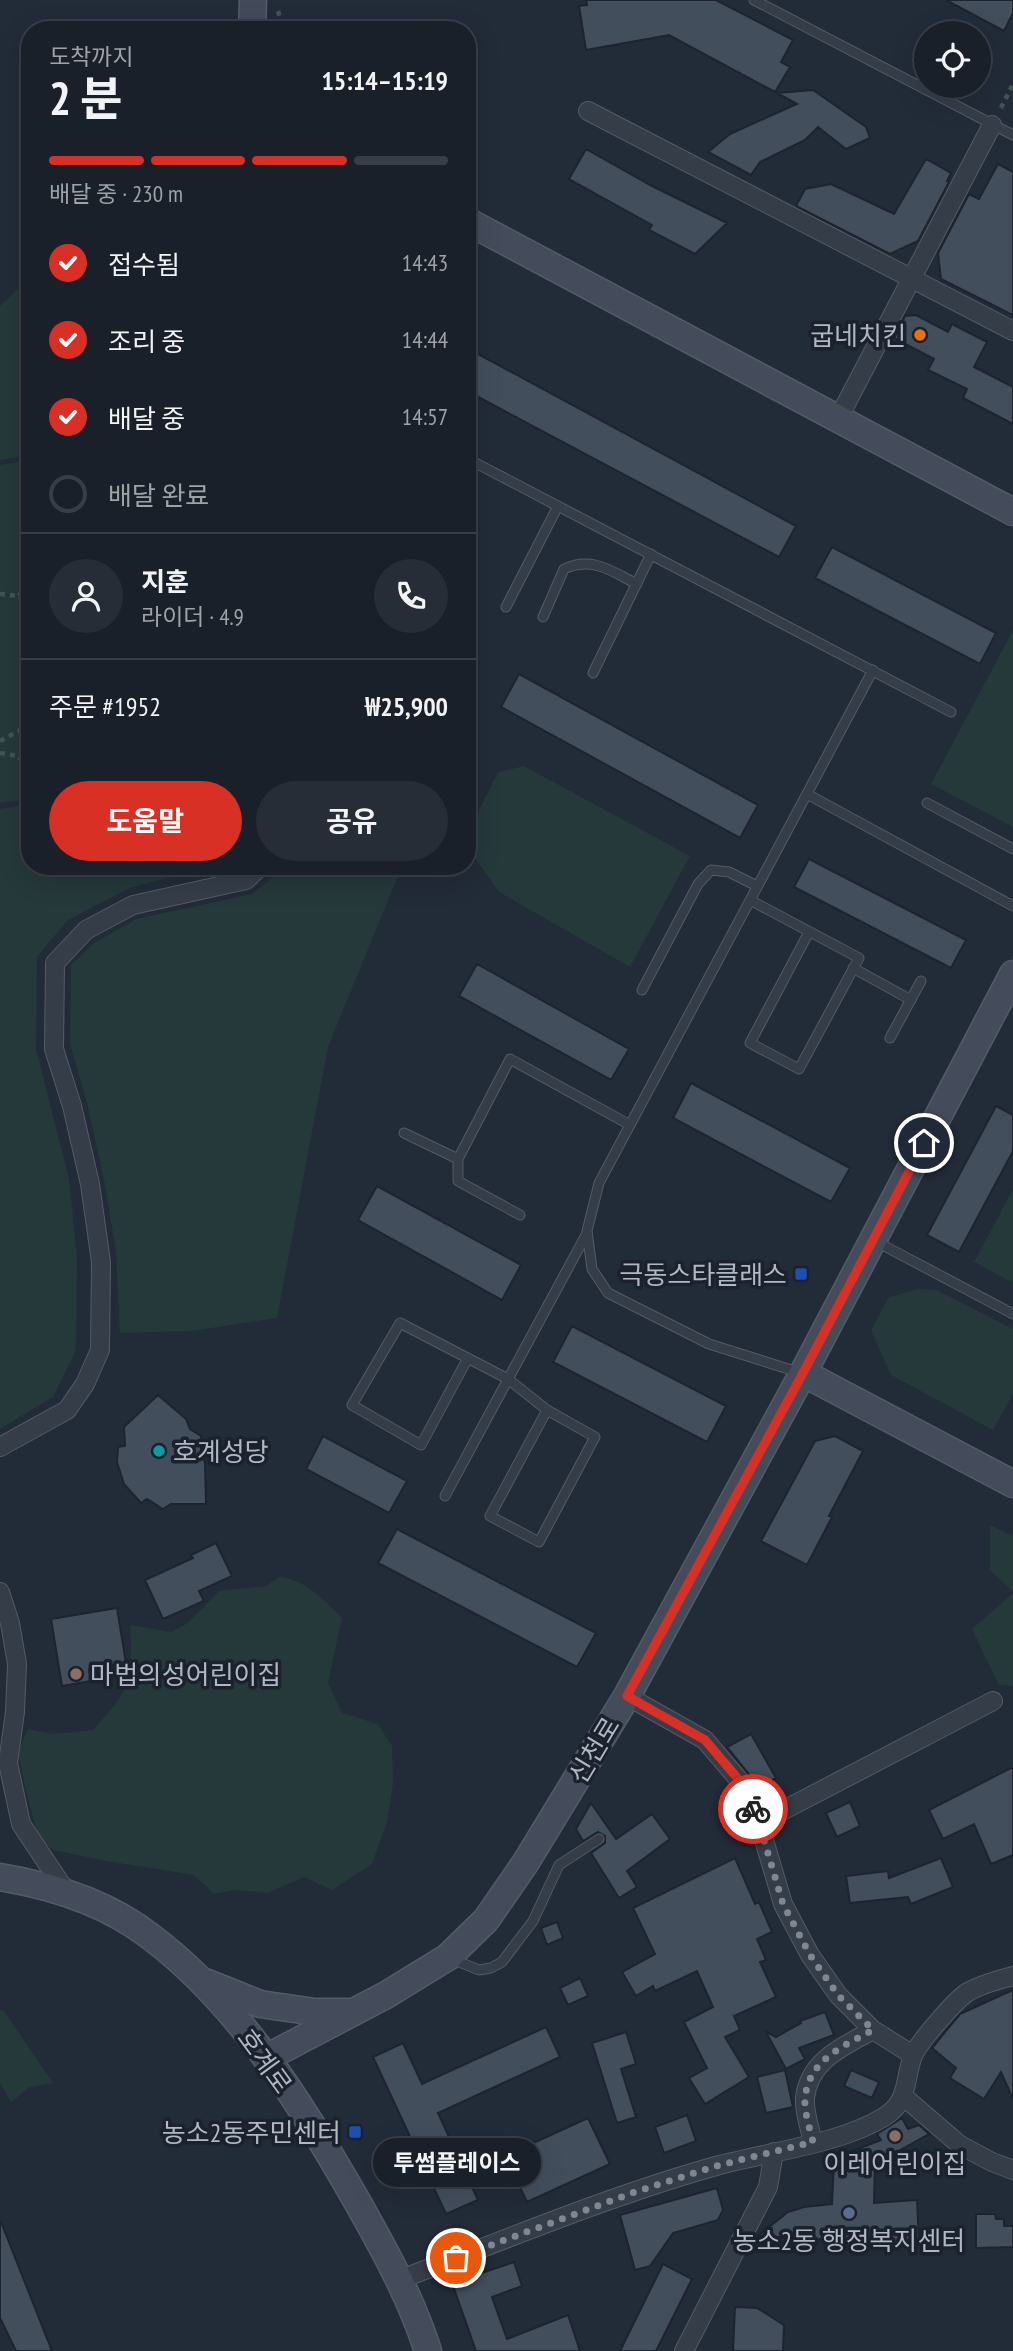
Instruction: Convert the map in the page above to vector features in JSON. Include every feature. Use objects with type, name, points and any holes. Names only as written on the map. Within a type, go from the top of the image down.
[{"type":"street","points":[[252,21],[253,0]]},
{"type":"street","points":[[588,111],[1013,331]]},
{"type":"street","points":[[838,419],[992,125]]},
{"type":"street","points":[[476,225],[1013,512]]},
{"type":"street","points":[[0,1447],[67,1410],[85,1384],[100,1350],[101,1262],[90,1184],[72,1106],[54,1049],[55,963],[86,930],[133,905],[246,880],[251,875]]},
{"type":"street","name":"신천로","points":[[266,2058],[448,1957],[486,1920],[526,1862],[627,1696],[803,1373],[1013,974]]},
{"type":"street","points":[[803,1373],[1013,1484]]},
{"type":"street","points":[[0,1592],[10,1623],[17,1664],[15,1712],[8,1763],[21,1824],[67,1892]]},
{"type":"street","points":[[627,1696],[705,1740],[739,1780],[759,1823],[783,1904],[810,1955],[838,1995],[873,2030],[913,2055]]},
{"type":"street","points":[[759,1823],[993,1701]]},
{"type":"street","name":"호계로","points":[[0,1877],[67,1892],[112,1912],[151,1936],[204,1982],[266,2058],[337,2166],[401,2279],[428,2351]]},
{"type":"street","points":[[401,2279],[635,2192],[716,2166],[860,2130],[888,2115],[903,2096],[913,2055],[933,2028],[966,1993],[1013,1976]]},
{"type":"street","points":[[204,1982],[260,2004],[315,2012],[352,2012]]},
{"type":"street","points":[[813,2142],[805,2100],[809,2079],[828,2055],[873,2030]]},
{"type":"street","points":[[903,2096],[960,2146],[1013,2169]]},
{"type":"street","points":[[684,2351],[768,2187],[774,2152]]},
{"type":"lane","points":[[754,0],[1013,135]]},
{"type":"lane","points":[[764,0],[777,12]]},
{"type":"lane","points":[[476,463],[951,712]]},
{"type":"lane","points":[[506,607],[558,506]]},
{"type":"lane","points":[[593,673],[651,554]]},
{"type":"lane","points":[[543,617],[564,569],[579,562],[600,566],[637,584]]},
{"type":"lane","points":[[444,1496],[587,1231],[599,1183],[873,670]]},
{"type":"lane","points":[[807,794],[1013,906]]},
{"type":"lane","points":[[927,803],[1013,849]]},
{"type":"lane","points":[[642,990],[698,884],[711,870],[729,872],[757,886]]},
{"type":"lane","points":[[750,900],[859,958],[799,1069],[750,1042],[809,932]]},
{"type":"lane","points":[[853,968],[911,1000]]},
{"type":"lane","points":[[890,1038],[921,981]]},
{"type":"lane","points":[[520,1215],[458,1181],[458,1159],[510,1059],[630,1125]]},
{"type":"lane","points":[[404,1133],[458,1159]]},
{"type":"lane","points":[[587,1231],[592,1269],[608,1293],[709,1344],[803,1373]]},
{"type":"lane","points":[[873,1241],[1013,1314]]},
{"type":"lane","points":[[468,1358],[421,1445],[352,1405],[400,1323],[468,1358],[508,1379],[547,1410],[594,1437],[539,1542],[489,1516],[547,1410]]},
{"type":"lane","points":[[448,1957],[479,1970],[502,1962],[533,1922],[559,1865],[599,1839]]},
{"type":"path","points":[[992,125],[1013,84]]},
{"type":"path","points":[[0,594],[21,598]]},
{"type":"path","points":[[0,741],[21,729]]},
{"type":"path","points":[[0,753],[18,756],[21,760]]},
{"type":"shaded area","points":[[21,286],[21,456],[0,460],[0,306]]},
{"type":"shaded area","points":[[21,462],[21,800],[0,803],[0,465]]},
{"type":"shaded area","points":[[1013,630],[1013,827],[931,784]]},
{"type":"shaded area","points":[[524,766],[690,856],[630,967],[499,892],[476,860],[479,810],[498,772]]},
{"type":"shaded area","points":[[21,805],[21,875],[177,875],[130,888],[68,920],[37,957],[36,1049],[69,1179],[77,1258],[76,1350],[53,1397],[0,1429],[0,809]]},
{"type":"shaded area","points":[[276,875],[398,875],[328,1047],[277,1318],[192,1331],[120,1333],[116,1252],[104,1180],[87,1103],[70,1044],[71,965],[94,943],[136,919],[252,894]]},
{"type":"shaded area","points":[[1013,1189],[1013,1283],[974,1262]]},
{"type":"shaded area","points":[[918,1289],[937,1290],[1013,1329],[1013,1394],[993,1430],[891,1375],[871,1330],[889,1297]]},
{"type":"shaded area","points":[[990,1525],[1013,1536],[1013,1592],[990,1570]]},
{"type":"shaded area","points":[[279,1577],[306,1586],[342,1618],[328,1683],[342,1713],[378,1724],[392,1746],[393,1784],[387,1822],[372,1864],[332,1890],[304,1877],[268,1893],[234,1890],[214,1894],[194,1875],[53,1850],[38,1836],[26,1791],[18,1751],[28,1729],[53,1734],[93,1730],[116,1704],[127,1683],[131,1659],[130,1625],[171,1632],[188,1623],[219,1591],[266,1586]]},
{"type":"shaded area","points":[[1013,1593],[1013,1686],[999,1685],[972,1629]]},
{"type":"shaded area","points":[[0,2010],[4,2011],[53,2083],[30,2087],[11,2102],[0,2083]]},
{"type":"building","points":[[586,0],[716,0],[793,40],[781,62],[790,67],[775,92],[669,35],[586,50],[579,6],[587,5]]},
{"type":"building","points":[[946,0],[1013,0],[1013,13],[1004,31],[991,24],[991,21],[985,21]]},
{"type":"building","points":[[813,90],[866,127],[870,138],[846,149],[818,127],[805,140],[760,162],[751,175],[708,152],[730,134],[797,104],[777,93]]},
{"type":"building","points":[[586,149],[727,223],[695,254],[649,230],[652,225],[569,179]]},
{"type":"building","points":[[926,159],[951,173],[947,181],[949,182],[918,241],[890,254],[796,206],[805,189],[831,184],[894,214]]},
{"type":"building","points":[[998,164],[1013,172],[1013,315],[941,279],[938,253],[969,194],[979,199]]},
{"type":"building","points":[[916,315],[948,332],[952,324],[987,342],[974,367],[1013,387],[1013,424],[963,398],[967,389],[928,370],[934,359],[894,338],[905,316]]},
{"type":"building","points":[[476,353],[796,526],[779,557],[476,396]]},
{"type":"building","points":[[832,547],[996,633],[980,664],[815,578]]},
{"type":"building","points":[[519,674],[758,805],[740,838],[501,707]]},
{"type":"building","points":[[809,859],[966,940],[951,968],[794,887]]},
{"type":"building","points":[[477,964],[629,1049],[611,1080],[459,996]]},
{"type":"building","points":[[691,1083],[850,1168],[831,1202],[673,1118]]},
{"type":"building","points":[[996,1106],[1013,1115],[1013,1151],[959,1252],[927,1235]]},
{"type":"building","points":[[377,1186],[521,1265],[502,1300],[358,1220]]},
{"type":"building","points":[[572,1326],[726,1406],[707,1442],[553,1362]]},
{"type":"building","name":"호계성당","points":[[158,1395],[186,1419],[190,1429],[201,1436],[206,1504],[171,1504],[163,1509],[147,1499],[141,1503],[124,1484],[117,1462],[118,1447],[125,1446],[124,1427]]},
{"type":"building","points":[[323,1436],[407,1481],[389,1513],[306,1469]]},
{"type":"building","points":[[835,1436],[863,1451],[807,1565],[761,1541],[815,1441]]},
{"type":"building","points":[[397,1529],[596,1633],[577,1667],[378,1563]]},
{"type":"building","points":[[216,1543],[232,1576],[199,1591],[204,1601],[163,1619],[145,1580],[193,1558],[191,1555]]},
{"type":"building","points":[[117,1608],[126,1663],[89,1669],[91,1681],[62,1686],[51,1619]]},
{"type":"building","points":[[751,1734],[776,1778],[756,1789],[748,1773],[727,1747]]},
{"type":"building","points":[[1013,1767],[1013,1855],[991,1864],[974,1824],[943,1839],[929,1810]]},
{"type":"building","points":[[850,1802],[860,1826],[837,1837],[826,1813]]},
{"type":"building","points":[[591,1803],[616,1839],[652,1814],[670,1839],[627,1871],[637,1887],[619,1898],[591,1853],[605,1843],[605,1836],[598,1832],[583,1841],[576,1829]]},
{"type":"building","points":[[735,1858],[755,1904],[759,1902],[772,1932],[757,1939],[766,1960],[760,1962],[776,1997],[734,2016],[740,2030],[725,2037],[749,2077],[705,2104],[689,2078],[707,2068],[684,2022],[713,2007],[697,1971],[655,1991],[653,1986],[636,1996],[622,1972],[655,1954],[633,1908]]},
{"type":"building","points":[[941,1858],[953,1887],[911,1904],[908,1897],[850,1903],[846,1876],[888,1871],[889,1878]]},
{"type":"building","points":[[557,1922],[563,1938],[547,1945],[541,1928]]},
{"type":"building","points":[[580,1978],[588,1996],[568,2005],[560,1988]]},
{"type":"building","points":[[1013,1990],[1013,2099],[1001,2072],[984,2099],[950,2078],[956,2068],[932,2048],[960,2014]]},
{"type":"building","points":[[825,2012],[834,2035],[799,2048],[805,2059],[786,2069],[766,2032],[776,2037],[801,2023],[800,2021]]},
{"type":"building","points":[[546,2027],[560,2057],[438,2113],[478,2200],[446,2214],[373,2057],[403,2043],[422,2084]]},
{"type":"building","points":[[626,2032],[636,2064],[621,2069],[636,2117],[617,2123],[592,2043]]},
{"type":"building","points":[[785,2070],[793,2107],[766,2113],[757,2077]]},
{"type":"building","points":[[851,2070],[879,2082],[872,2098],[844,2086]]},
{"type":"building","points":[[687,2115],[696,2141],[664,2153],[655,2127]]},
{"type":"building","points":[[588,2118],[610,2164],[527,2202],[505,2156]]},
{"type":"building","points":[[902,2118],[908,2129],[919,2125],[929,2134],[875,2164],[874,2203],[917,2200],[919,2242],[758,2236],[788,2212],[832,2204],[834,2161],[848,2161],[848,2153],[881,2140],[877,2134]]},
{"type":"building","points":[[717,2188],[723,2210],[718,2220],[673,2233],[650,2266],[635,2270],[620,2215]]},
{"type":"building","points":[[976,2214],[995,2214],[996,2219],[1004,2219],[1004,2226],[1013,2226],[1013,2247],[976,2248]]},
{"type":"building","points":[[0,2222],[52,2351],[16,2351],[0,2318]]},
{"type":"building","points":[[514,2262],[522,2286],[492,2297],[507,2339],[568,2315],[580,2351],[476,2351],[452,2283]]},
{"type":"building","points":[[663,2264],[692,2279],[656,2351],[620,2351]]},
{"type":"building","points":[[735,2307],[757,2308],[784,2325],[783,2351],[733,2351]]},
{"type":"way so far","points":[[456,2258],[635,2192],[716,2166],[813,2142],[805,2100],[809,2079],[828,2055],[873,2030],[838,1995],[810,1955],[783,1904],[753,1809]]},
{"type":"place","name":"굽네치킨","points":[[920,335]]},
{"type":"place","name":"극동스타클래스","points":[[801,1274]]},
{"type":"place","name":"호계성당","points":[[159,1451]]},
{"type":"place","name":"마법의성어린이집","points":[[76,1674]]},
{"type":"place","name":"농소2동주민센터","points":[[355,2132]]},
{"type":"place","name":"이레어린이집","points":[[895,2136]]},
{"type":"place","name":"농소2동 행정복지센터","points":[[849,2213]]},
{"type":"place","name":"투썸플레이스","points":[[456,2258]]},
{"type":"route","points":[[753,1809],[739,1780],[705,1740],[627,1696],[803,1373],[924,1143]]}]
